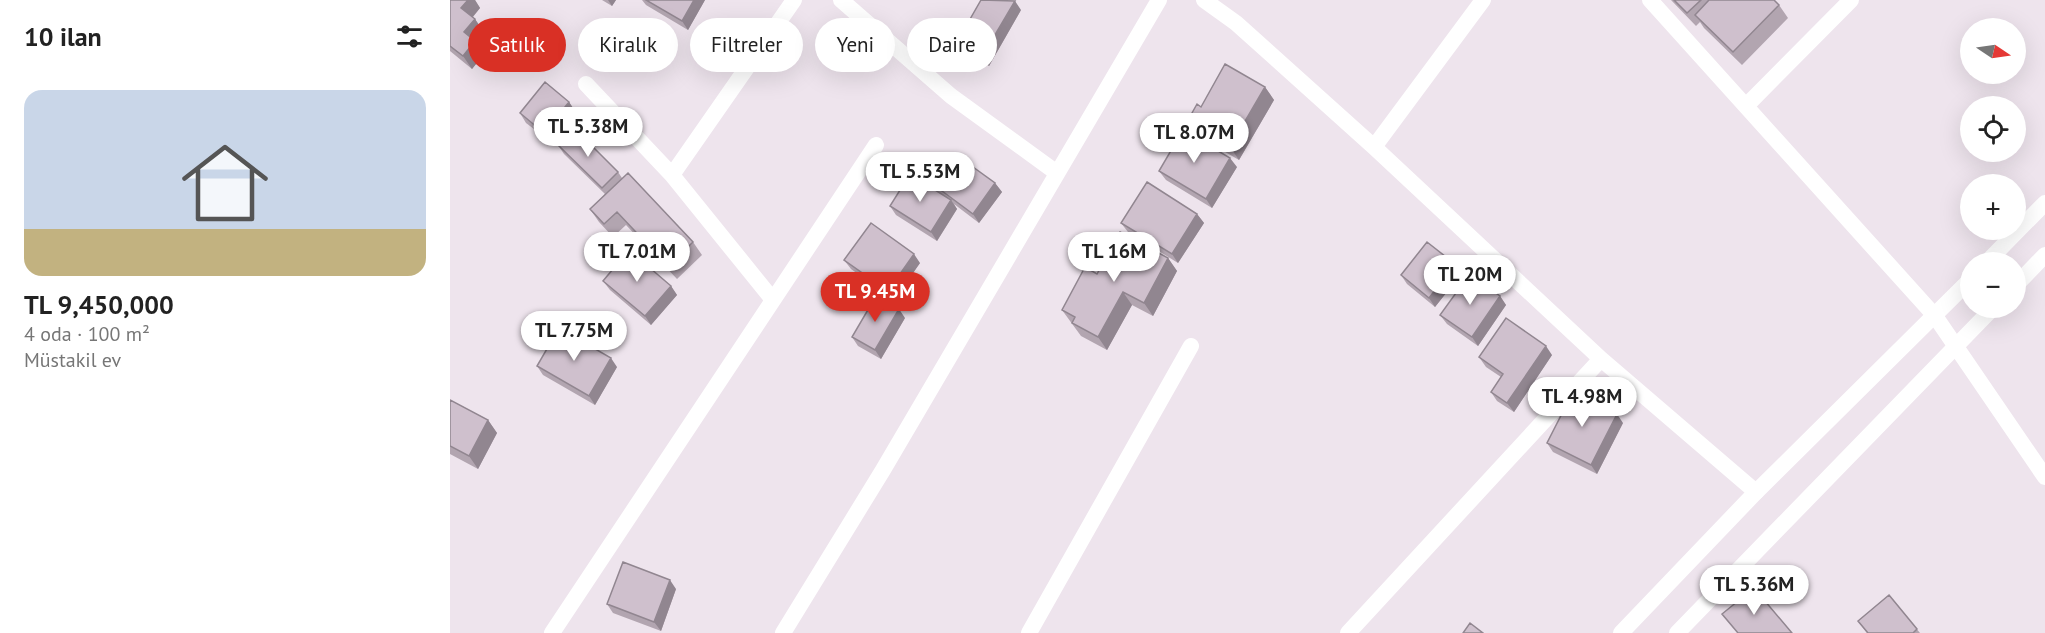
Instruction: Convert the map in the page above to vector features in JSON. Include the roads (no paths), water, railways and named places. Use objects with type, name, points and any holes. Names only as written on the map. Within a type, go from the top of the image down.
[{"type":"street","points":[[672,176],[794,0]]},
{"type":"street","points":[[841,0],[951,96],[1057,173]]},
{"type":"street","points":[[783,633],[883,470],[1159,0]]},
{"type":"street","points":[[1204,0],[1236,23],[1374,147],[1601,359],[1756,492]]},
{"type":"street","points":[[1374,147],[1483,0]]},
{"type":"street","points":[[1650,0],[1935,316],[2045,477]]},
{"type":"street","points":[[1746,105],[1851,0]]},
{"type":"street","points":[[586,84],[672,176],[773,300]]},
{"type":"street","points":[[552,633],[876,146]]},
{"type":"street","points":[[1997,252],[2045,203]]},
{"type":"street","points":[[2026,275],[2045,255]]},
{"type":"street","points":[[1621,633],[1756,492],[1960,290]]},
{"type":"street","points":[[1677,633],[1983,318]]},
{"type":"street","points":[[1029,633],[1191,346]]},
{"type":"street","points":[[1348,633],[1601,359]]}]
